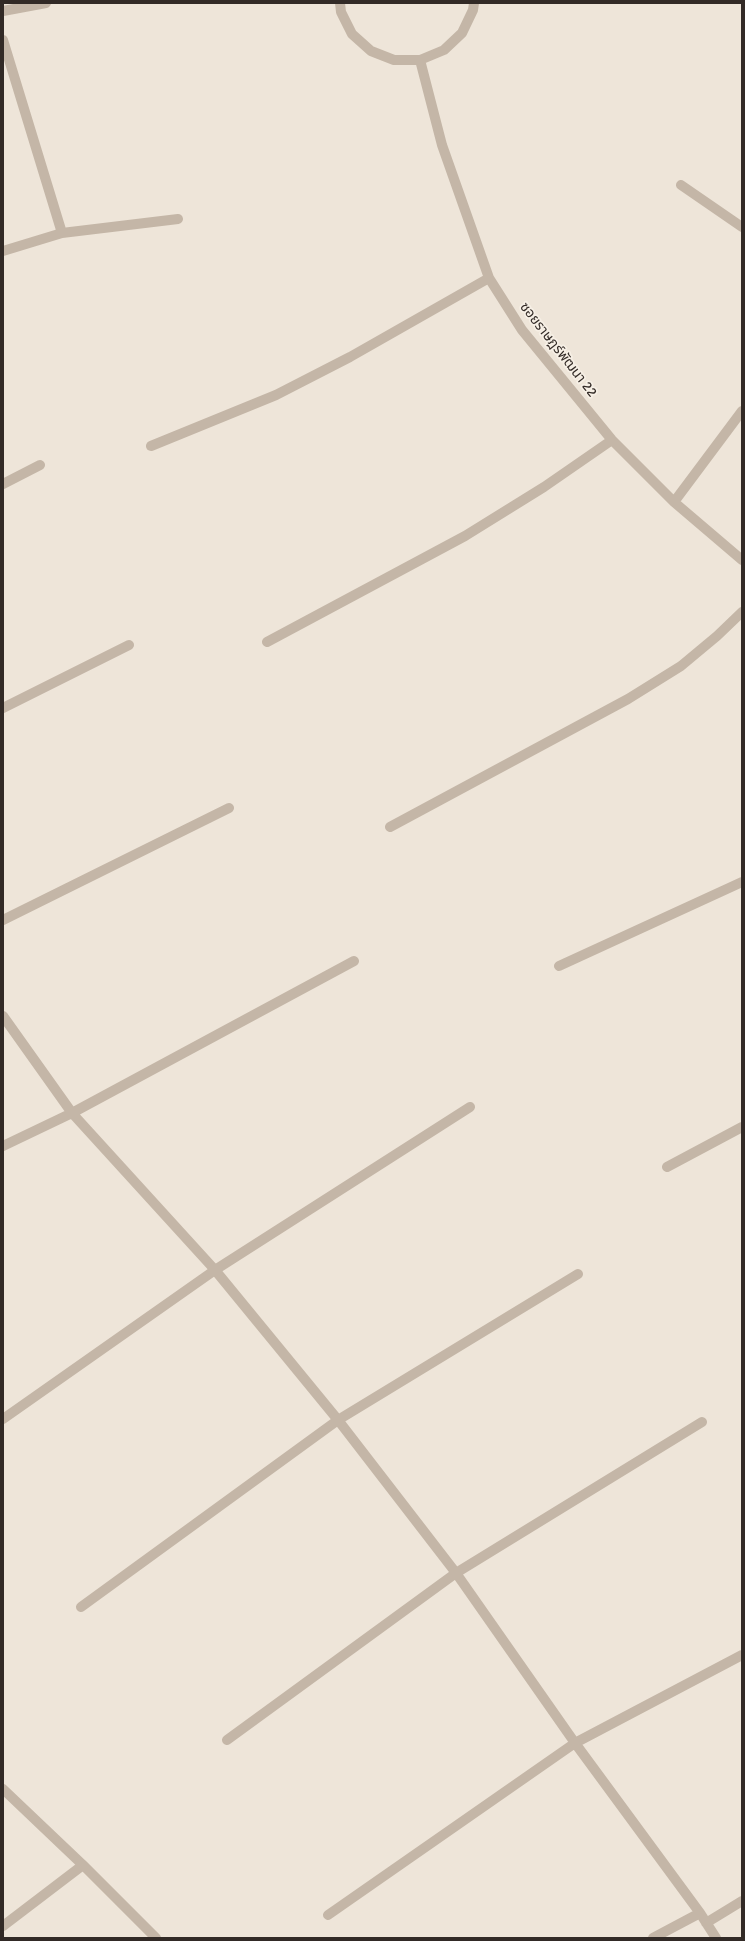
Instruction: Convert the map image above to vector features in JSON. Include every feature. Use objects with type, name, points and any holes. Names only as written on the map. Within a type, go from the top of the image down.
[{"type":"street","points":[[3,11],[46,3]]},
{"type":"street","points":[[340,3],[341,12],[352,34],[371,51],[394,60],[420,60],[444,50],[462,33],[473,10],[474,3]]},
{"type":"street","points":[[3,40],[62,233]]},
{"type":"street","name":"ซอยราษฎร์พัฒนา 22","points":[[420,60],[442,145],[489,278],[522,330],[612,440],[674,502],[742,560]]},
{"type":"street","points":[[681,185],[742,227]]},
{"type":"street","points":[[3,251],[62,233],[178,219]]},
{"type":"street","points":[[152,446],[276,395],[350,357],[489,278]]},
{"type":"street","points":[[674,502],[742,411]]},
{"type":"street","points":[[267,642],[465,536],[544,487],[612,440]]},
{"type":"street","points":[[3,484],[40,465]]},
{"type":"street","points":[[390,827],[628,699],[681,666],[717,636],[742,612]]},
{"type":"street","points":[[3,708],[129,645]]},
{"type":"street","points":[[3,920],[229,808]]},
{"type":"street","points":[[559,966],[742,882]]},
{"type":"street","points":[[3,1146],[72,1112],[354,961]]},
{"type":"street","points":[[3,1016],[72,1112],[215,1270],[338,1420],[456,1573],[575,1744],[700,1913],[716,1938]]},
{"type":"street","points":[[3,1419],[215,1270],[470,1108]]},
{"type":"street","points":[[668,1167],[742,1126]]},
{"type":"street","points":[[81,1607],[338,1420],[578,1274]]},
{"type":"street","points":[[226,1740],[456,1573],[702,1422]]},
{"type":"street","points":[[328,1915],[575,1744],[742,1655]]},
{"type":"street","points":[[3,1789],[83,1865],[156,1938]]},
{"type":"street","points":[[3,1926],[83,1865]]},
{"type":"street","points":[[706,1923],[742,1901]]},
{"type":"street","points":[[653,1938],[700,1913]]}]
